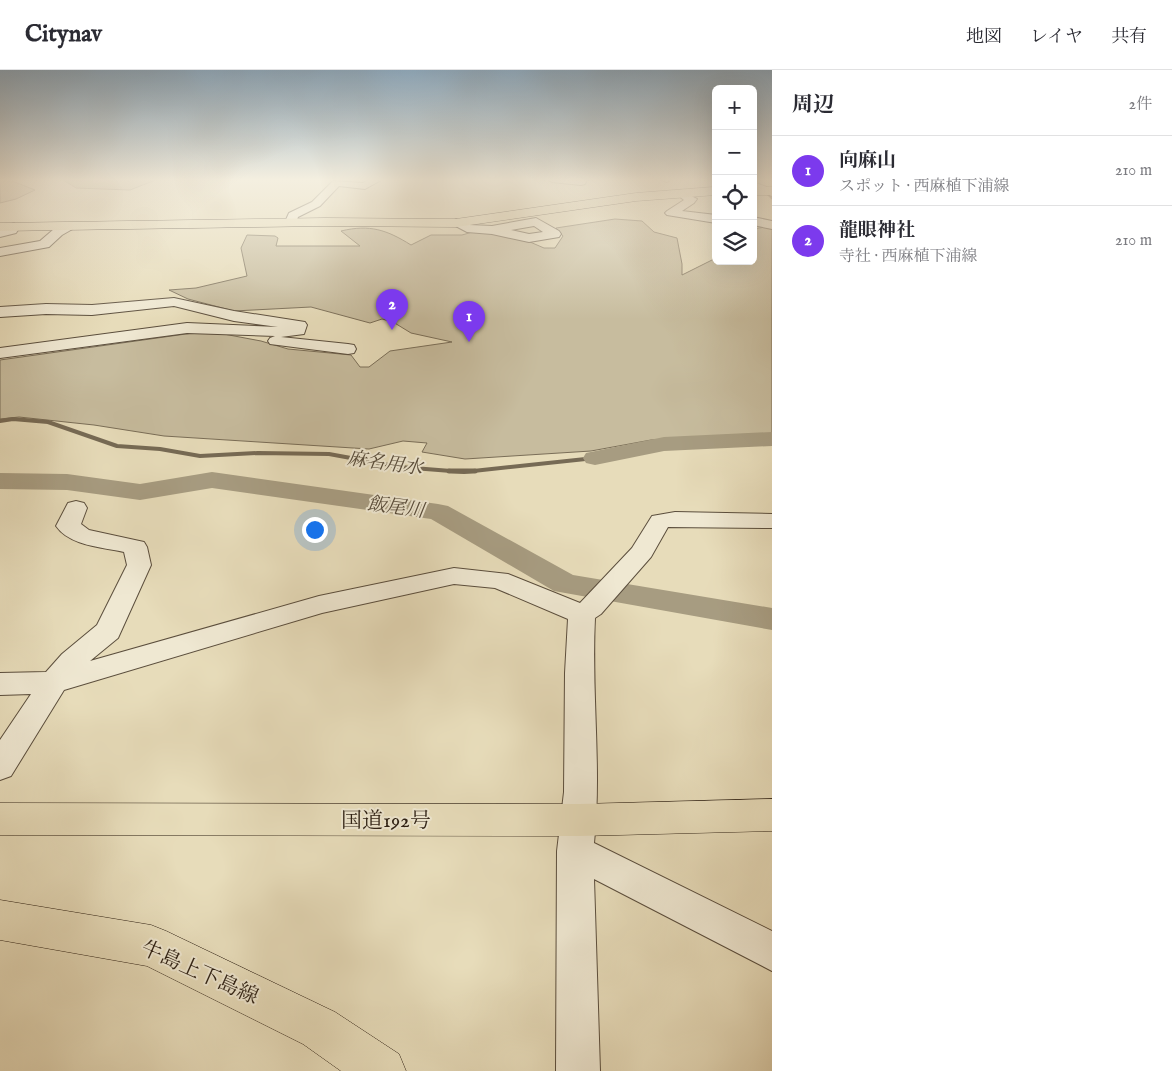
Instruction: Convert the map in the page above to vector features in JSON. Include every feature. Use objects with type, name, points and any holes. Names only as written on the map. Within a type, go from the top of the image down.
[{"type":"main road","points":[[0,227],[127,226]]},
{"type":"main road","name":"国道192号","points":[[0,819],[578,836],[772,815]]},
{"type":"main road","name":"牛島上下島線","points":[[0,920],[151,946],[319,1028],[382,1071]]},
{"type":"street","points":[[462,226],[529,238],[555,234],[542,226]]},
{"type":"street","points":[[492,230],[516,226]]},
{"type":"street","points":[[0,233],[12,230],[14,227]]},
{"type":"street","points":[[0,252],[44,244],[58,232],[70,227]]},
{"type":"street","points":[[0,312],[46,309],[92,310],[174,302],[234,316],[299,325],[298,331],[286,332],[187,328],[0,353]]},
{"type":"street","points":[[231,330],[252,337],[348,349]]},
{"type":"street","points":[[0,768],[54,682],[72,661],[108,631],[140,565],[135,547],[81,535],[68,526],[76,508]]},
{"type":"street","points":[[578,1071],[579,644],[587,611],[638,557],[660,522],[674,519],[772,521]]},
{"type":"street","points":[[0,684],[54,682],[319,605],[454,576],[499,580],[587,611]]},
{"type":"street","points":[[578,836],[772,952]]},
{"type":"shaded area","points":[[571,226],[647,226],[654,232],[677,238],[682,275],[712,260],[712,265],[757,265],[757,228],[772,226],[772,434],[651,440],[591,451],[465,459],[422,452],[427,443],[403,441],[369,449],[164,436],[94,425],[19,417],[0,419],[0,360],[193,333],[213,332],[261,341],[288,349],[351,355],[360,367],[369,367],[390,351],[452,342],[411,333],[393,322],[382,319],[370,323],[311,307],[234,311],[188,299],[169,290],[196,288],[247,276],[241,248],[247,235],[275,236],[278,238],[276,246],[360,246],[341,231],[370,228],[386,232],[411,245],[431,235],[462,235],[476,231],[523,239],[544,248],[555,248],[563,236],[556,228]]},
{"type":"waterway","name":"麻名用水","points":[[0,421],[13,419],[48,422],[117,446],[160,449],[200,456],[258,453],[329,454],[400,467],[451,471]]},
{"type":"waterway","name":"麻名用水","points":[[595,458],[664,444],[772,439]]},
{"type":"waterway","name":"麻名用水","points":[[473,471],[595,458]]},
{"type":"waterway","name":"麻名用水","points":[[451,471],[473,471]]},
{"type":"waterway","name":"麻名用水","points":[[451,471],[473,471]]},
{"type":"waterway","name":"飯尾川","points":[[0,481],[67,482],[140,492],[212,480],[438,512],[565,584],[772,619]]},
{"type":"place","name":"龍眼神社","points":[[392,330]]},
{"type":"place","name":"向麻山","points":[[469,342]]}]
